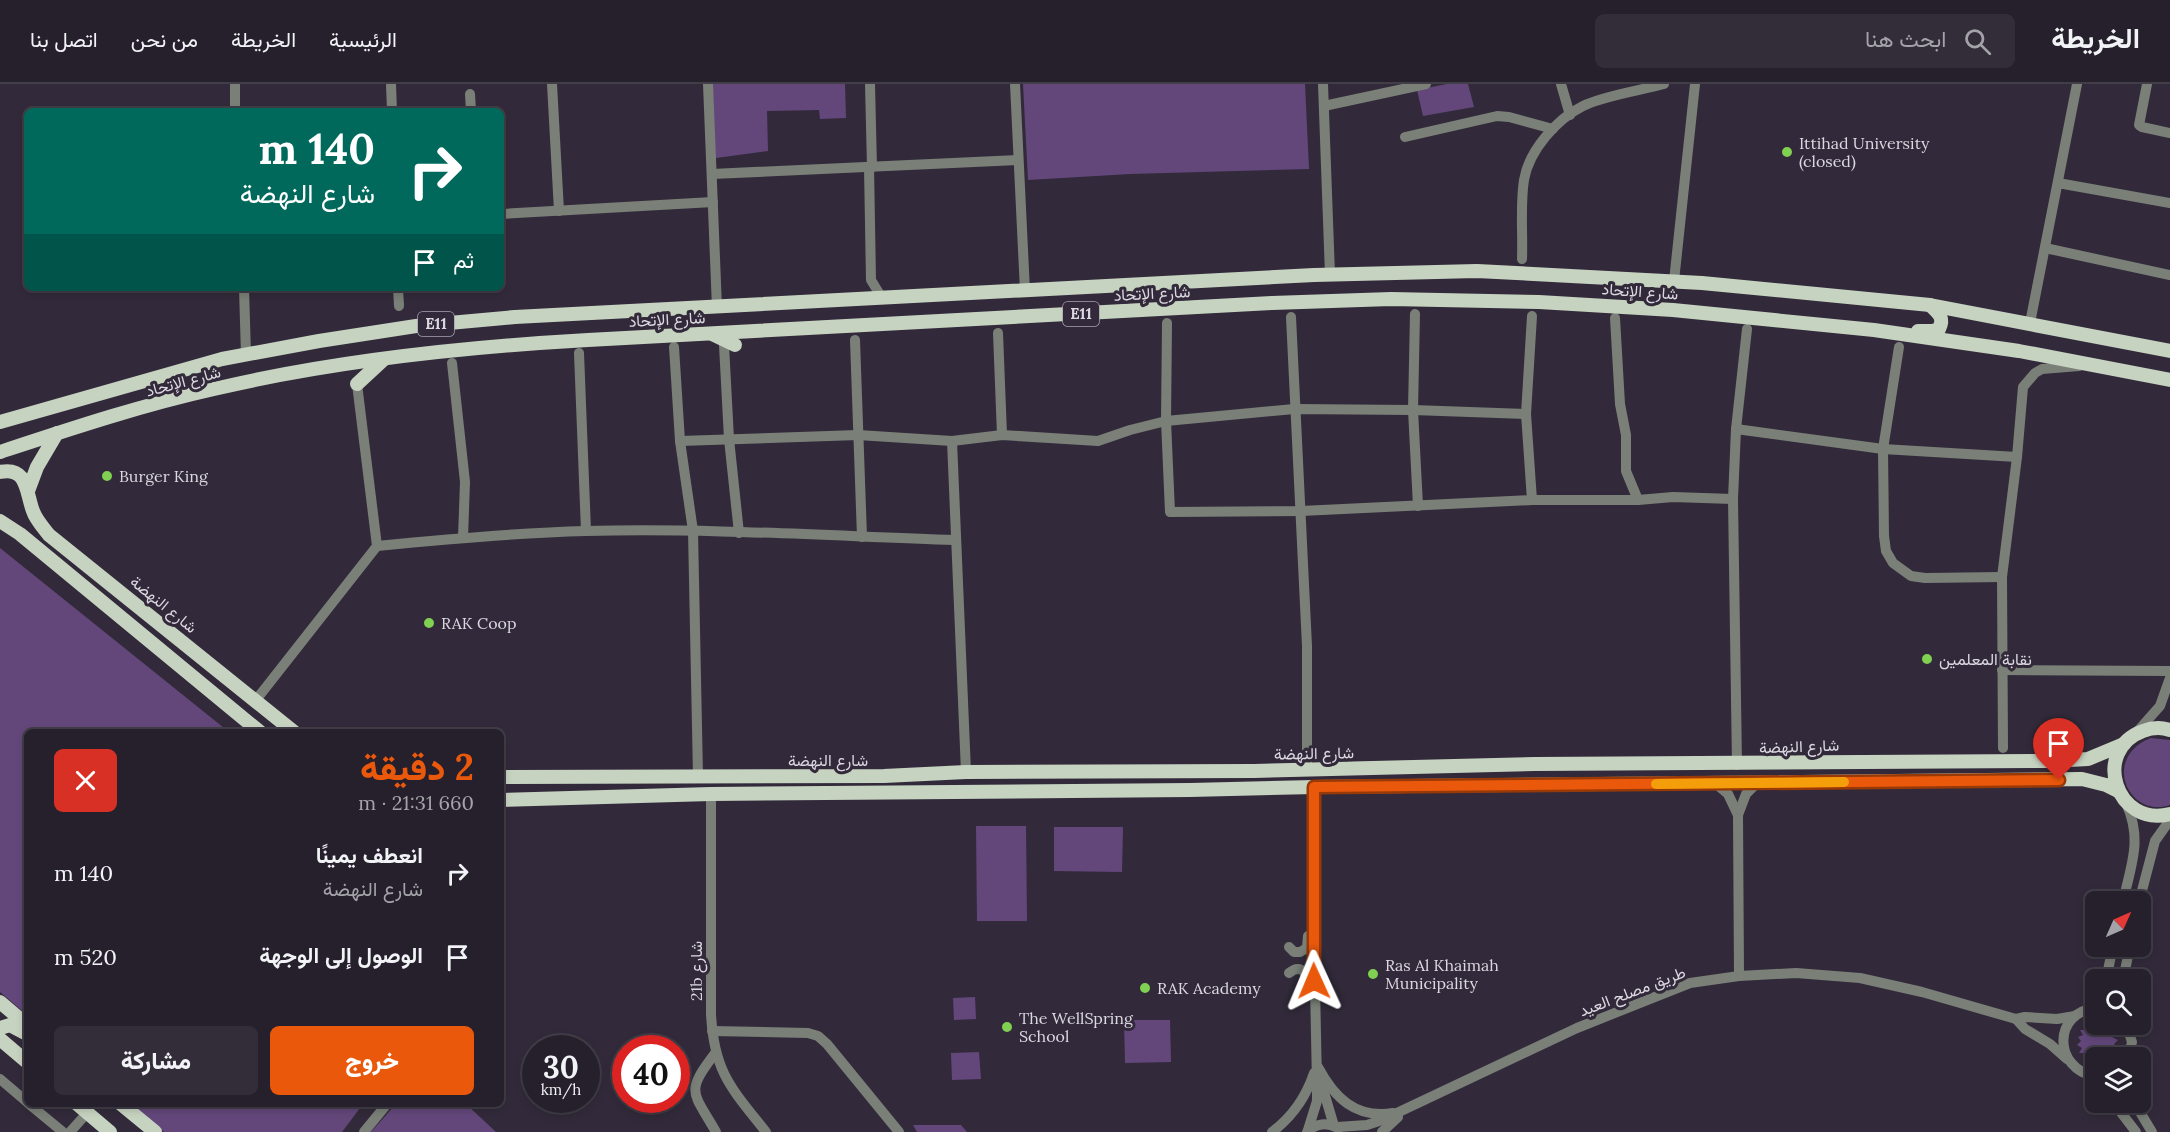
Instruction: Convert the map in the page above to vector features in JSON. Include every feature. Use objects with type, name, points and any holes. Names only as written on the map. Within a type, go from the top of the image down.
[{"type":"main road","name":"شارع الإتحاد","points":[[0,422],[211,362],[416,326],[515,317],[1330,275],[1477,271],[1674,281],[1930,305],[2170,351]]},
{"type":"main road","name":"شارع الإتحاد","points":[[0,452],[57,433],[213,389],[278,375],[385,358],[509,345],[654,336],[1272,303],[1391,300],[1539,302],[1674,309],[1874,330],[2019,351],[2170,380]]},
{"type":"main road","points":[[1874,330],[1933,331],[1940,329],[1943,322],[1941,316],[1930,305]]},
{"type":"main road","points":[[654,336],[646,331],[645,324],[650,317],[662,310]]},
{"type":"main road","points":[[711,333],[729,345]]},
{"type":"main road","points":[[357,384],[385,358]]},
{"type":"main road","points":[[28,491],[37,467],[57,433]]},
{"type":"main road","points":[[0,472],[8,471],[18,475],[28,491]]},
{"type":"main road","name":"شارع النهضة","points":[[28,491],[32,510],[37,520],[50,534],[290,729]]},
{"type":"main road","points":[[0,511],[21,534]]},
{"type":"main road","points":[[0,521],[21,534],[256,729]]},
{"type":"main road","points":[[2122,797],[2114,779],[2114,767],[2117,754],[2124,744],[2136,733],[2150,728],[2170,730]]},
{"type":"main road","name":"شارع النهضة","points":[[504,777],[884,776],[966,772],[1308,769],[1535,764],[1737,765],[1845,761],[2076,760],[2096,756],[2124,744]]},
{"type":"main road","points":[[1513,786],[1534,776],[1537,770],[1535,764]]},
{"type":"main road","points":[[840,792],[837,784],[840,779],[884,776]]},
{"type":"main road","name":"شارع النهضة","points":[[504,800],[840,792],[2082,779],[2106,785],[2137,811],[2149,815],[2170,814]]},
{"type":"main road","points":[[0,1002],[24,1022]]},
{"type":"main road","points":[[24,1032],[10,1024],[0,1036],[24,1059]]},
{"type":"main road","points":[[125,1107],[155,1132]]},
{"type":"main road","points":[[82,1108],[110,1132]]},
{"type":"street","points":[[235,84],[235,108]]},
{"type":"street","points":[[391,84],[392,108]]},
{"type":"street","points":[[552,84],[559,212]]},
{"type":"street","points":[[708,84],[717,308]]},
{"type":"street","points":[[870,84],[871,280],[882,298]]},
{"type":"street","points":[[1015,84],[1025,291]]},
{"type":"street","points":[[1323,84],[1330,275]]},
{"type":"street","points":[[1324,106],[1426,84]]},
{"type":"street","points":[[1561,84],[1570,114]]},
{"type":"street","points":[[1522,259],[1524,180],[1530,160],[1553,129],[1570,114],[1589,104],[1664,84]]},
{"type":"street","points":[[1674,281],[1695,84]]},
{"type":"street","points":[[2030,323],[2077,84]]},
{"type":"street","points":[[2147,84],[2139,125],[2142,128],[2170,133]]},
{"type":"street","points":[[470,94],[471,108]]},
{"type":"street","points":[[1405,137],[1497,116],[1553,129]]},
{"type":"street","points":[[712,174],[1018,160]]},
{"type":"street","points":[[2058,183],[2170,203]]},
{"type":"street","points":[[504,214],[713,202]]},
{"type":"street","points":[[2045,248],[2170,275]]},
{"type":"street","points":[[243,291],[246,355]]},
{"type":"street","points":[[398,291],[399,306]]},
{"type":"street","points":[[1415,314],[1413,410],[1418,506]]},
{"type":"street","points":[[1532,316],[1526,414],[1532,500]]},
{"type":"street","points":[[1291,317],[1307,646],[1308,769]]},
{"type":"street","points":[[1615,318],[1620,404],[1626,435],[1626,471],[1638,500]]},
{"type":"street","points":[[1167,323],[1166,422],[1170,513],[1300,511],[1532,500],[1638,500],[1673,497],[1733,499]]},
{"type":"street","points":[[1737,765],[1733,499],[1736,429],[1747,329]]},
{"type":"street","points":[[998,333],[1002,435]]},
{"type":"street","points":[[855,340],[862,537]]},
{"type":"street","points":[[729,345],[729,439],[739,532]]},
{"type":"street","points":[[674,347],[680,441],[693,531],[698,776]]},
{"type":"street","points":[[1899,347],[1883,449],[1886,551],[1893,563],[1911,576],[2002,577]]},
{"type":"street","points":[[579,353],[586,531]]},
{"type":"street","points":[[452,363],[465,482],[464,538]]},
{"type":"street","points":[[2003,748],[2002,577],[2023,387],[2035,373],[2042,369],[2098,366]]},
{"type":"street","points":[[2140,374],[2170,386]]},
{"type":"street","points":[[256,700],[377,546],[357,384]]},
{"type":"street","points":[[680,441],[858,435],[952,441],[1002,435],[1098,441],[1166,422],[1294,409],[1526,414]]},
{"type":"street","points":[[1736,429],[1883,449],[2017,457]]},
{"type":"street","points":[[952,441],[966,772]]},
{"type":"street","points":[[377,546],[586,531],[739,532],[955,540]]},
{"type":"street","points":[[2002,670],[2170,671]]},
{"type":"street","points":[[2136,733],[2160,706],[2170,678]]},
{"type":"street","points":[[1716,783],[1728,794],[1738,815]]},
{"type":"street","points":[[1739,975],[1738,815],[1746,794],[1757,783]]},
{"type":"street","points":[[1307,1131],[1317,1101],[1312,839],[1314,787]]},
{"type":"street","name":"21b شارع","points":[[711,794],[712,1031],[718,1063],[732,1089],[766,1132]]},
{"type":"street","points":[[2122,797],[2133,818],[2136,843],[2125,891]]},
{"type":"street","points":[[2142,891],[2155,841],[2170,820]]},
{"type":"street","points":[[1289,947],[1294,952],[1300,952],[1306,948],[1308,942],[1306,848],[1312,839]]},
{"type":"street","points":[[1289,974],[1300,969],[1305,971],[1308,977],[1309,1023],[1315,1039]]},
{"type":"street","name":"طريق مصلح العيد","points":[[1405,1111],[1577,1028],[1690,983],[1739,975],[1796,973],[1860,978],[1922,992],[2016,1019],[2025,1017],[2057,1019],[2085,1012]]},
{"type":"street","points":[[2068,1061],[2063,1042],[2064,1032],[2085,1009]]},
{"type":"street","name":"طريق مصلح العيد","points":[[2016,1019],[2025,1029],[2050,1044],[2076,1069],[2085,1074]]},
{"type":"street","points":[[712,1031],[808,1033],[818,1036],[899,1132]]},
{"type":"street","points":[[716,1052],[696,1077],[694,1090],[696,1098],[716,1132]]},
{"type":"street","points":[[1316,1064],[1336,1095],[1348,1105],[1374,1114],[1405,1111]]},
{"type":"street","points":[[1316,1064],[1338,1128]]},
{"type":"street","points":[[1272,1132],[1289,1117],[1298,1105],[1306,1092],[1316,1064]]},
{"type":"street","points":[[0,1079],[24,1100]]},
{"type":"street","points":[[33,1107],[63,1132]]},
{"type":"street","points":[[364,1132],[385,1107]]},
{"type":"street","points":[[70,1132],[82,1108]]},
{"type":"street","points":[[1368,1132],[1405,1111]]},
{"type":"street","points":[[2121,1113],[2136,1132]]},
{"type":"street","points":[[2141,1113],[2152,1132]]},
{"type":"street","points":[[1307,1131],[1319,1124],[1338,1128],[1382,1126]]},
{"type":"shaded area","points":[[710,84],[845,84],[846,118],[820,119],[819,110],[767,111],[768,151],[709,159]]},
{"type":"shaded area","points":[[1023,84],[1305,84],[1309,169],[1130,174],[1028,180]]},
{"type":"shaded area","points":[[1447,84],[1468,84],[1474,107],[1423,116],[1417,90]]},
{"type":"shaded area","points":[[0,548],[225,729],[24,729],[24,1012],[0,992]]},
{"type":"shaded area","points":[[2151,738],[2170,740],[2170,805],[2155,807],[2142,803],[2132,795],[2126,784],[2124,771],[2127,758],[2136,747]]},
{"type":"shaded area","points":[[976,826],[1026,826],[1027,921],[977,921]]},
{"type":"shaded area","points":[[1054,827],[1123,827],[1122,872],[1054,871]]},
{"type":"shaded area","points":[[975,997],[976,1019],[954,1020],[953,998]]},
{"type":"shaded area","points":[[1124,1020],[1170,1020],[1171,1062],[1125,1063]]},
{"type":"shaded area","points":[[2080,1030],[2085,1030],[2085,1035],[2113,1035],[2112,1037],[2118,1040],[2114,1044],[2116,1047],[2085,1047],[2085,1053],[2079,1053],[2082,1048],[2077,1045],[2081,1041],[2078,1037],[2083,1035]]},
{"type":"shaded area","points":[[979,1052],[981,1079],[952,1080],[951,1053]]},
{"type":"shaded area","points":[[135,1107],[361,1107],[342,1132],[164,1132]]},
{"type":"shaded area","points":[[393,1107],[469,1107],[496,1132],[371,1132]]},
{"type":"shaded area","points":[[913,1125],[961,1125],[967,1132],[917,1132]]},
{"type":"slow traffic","points":[[1656,784],[1844,782]]},
{"type":"place","name":"Ittihad University (closed)","points":[[1787,152]]},
{"type":"place","name":"Burger King","points":[[107,476]]},
{"type":"place","name":"RAK Coop","points":[[429,623]]},
{"type":"place","name":"نقابة المعلمين","points":[[1927,659]]},
{"type":"place","name":"Ras Al Khaimah Municipality","points":[[1373,974]]},
{"type":"place","name":"RAK Academy","points":[[1145,988]]},
{"type":"place","name":"The WellSpring School","points":[[1007,1027]]},
{"type":"route","points":[[1314,981],[1312,839],[1314,787],[2059,780]]}]
